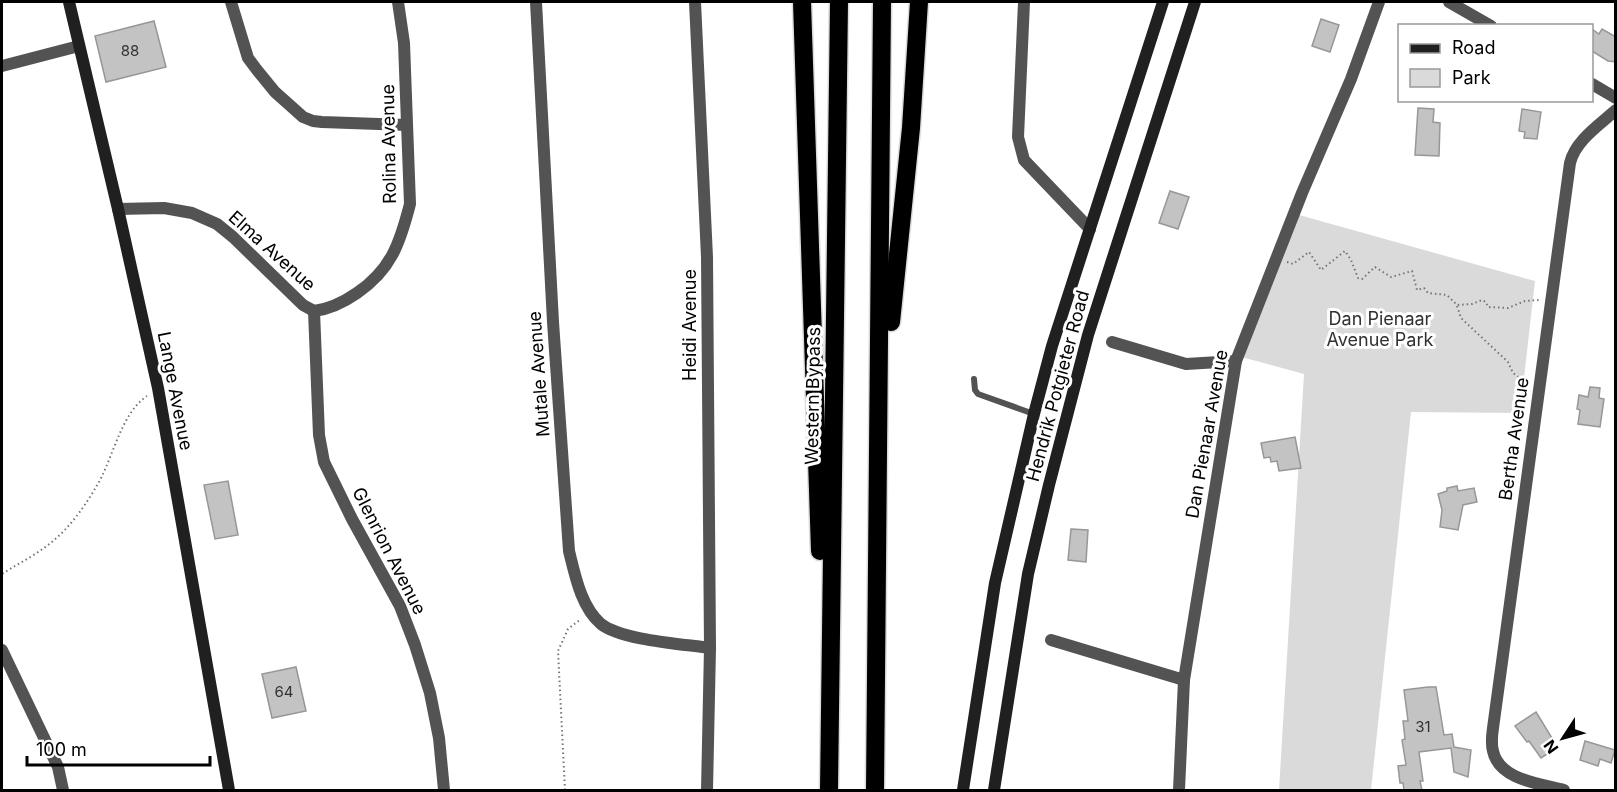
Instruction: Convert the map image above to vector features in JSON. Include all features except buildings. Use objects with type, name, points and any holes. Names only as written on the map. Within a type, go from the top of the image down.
[{"type":"highway","points":[[802,2],[818,497],[829,748]]},
{"type":"highway","name":"Western Bypass","points":[[829,790],[839,2]]},
{"type":"highway","points":[[875,790],[882,2]]},
{"type":"highway","points":[[880,425],[911,128],[919,2]]},
{"type":"main road","name":"Lange Avenue","points":[[69,2],[158,388],[229,790]]},
{"type":"main road","name":"Hendrik Potgieter Road","points":[[963,790],[994,583],[1034,414],[1053,346],[1162,2]]},
{"type":"main road","name":"Hendrik Potgieter Road","points":[[994,790],[1028,574],[1049,485],[1088,335],[1195,2]]},
{"type":"street","points":[[231,2],[248,58],[275,92],[303,117],[313,122],[407,125]]},
{"type":"street","name":"Rolina Avenue","points":[[314,311],[332,307],[379,276],[394,253],[404,228],[410,204],[404,43],[398,2]]},
{"type":"street","name":"Mutale Avenue","points":[[536,2],[553,322],[569,551],[576,578],[586,605],[600,623],[614,631],[710,648]]},
{"type":"street","name":"Heidi Avenue","points":[[695,2],[707,257],[710,648],[707,790]]},
{"type":"street","points":[[1024,2],[1018,137],[1020,150],[1024,160],[1035,173],[1090,228]]},
{"type":"street","name":"Dan Pienaar Avenue","points":[[1179,790],[1184,680],[1236,361],[1275,258],[1351,79],[1380,2]]},
{"type":"street","points":[[1449,2],[1488,24]]},
{"type":"street","points":[[2,66],[79,46]]},
{"type":"street","points":[[1593,85],[1616,98]]},
{"type":"street","name":"Bertha Avenue","points":[[1564,790],[1510,774],[1496,760],[1492,738],[1572,156],[1581,142],[1616,110]]},
{"type":"street","name":"Elma Avenue","points":[[118,209],[164,208],[192,213],[217,224],[297,300],[314,311],[319,435]]},
{"type":"street","points":[[1112,342],[1186,364],[1236,361]]},
{"type":"street","name":"Glenrion Avenue","points":[[319,435],[324,462],[330,477],[400,606],[415,645],[430,693],[439,738],[444,790]]},
{"type":"street","points":[[1052,640],[1184,680]]},
{"type":"street","points":[[2,650],[55,760],[63,790]]},
{"type":"lane","points":[[974,379],[975,390],[978,394],[1034,414]]},
{"type":"path","points":[[1275,258],[1293,264],[1309,252],[1321,270],[1345,251],[1358,278],[1362,279],[1375,267],[1391,277],[1412,271],[1417,290],[1424,288],[1428,293],[1447,295],[1456,306],[1461,318],[1508,362],[1513,373],[1539,390]]},
{"type":"path","points":[[1456,306],[1482,300],[1486,302],[1488,308],[1508,308],[1525,301],[1551,300]]},
{"type":"path","points":[[2,578],[3,574],[53,541],[81,510],[97,486],[126,421],[139,401],[158,388]]},
{"type":"path","points":[[565,790],[558,651],[568,628],[592,612]]},
{"type":"green space","name":"Dan Pienaar Avenue Park","points":[[1292,213],[1535,281],[1520,413],[1411,412],[1371,790],[1279,790],[1304,374],[1234,355]]}]
